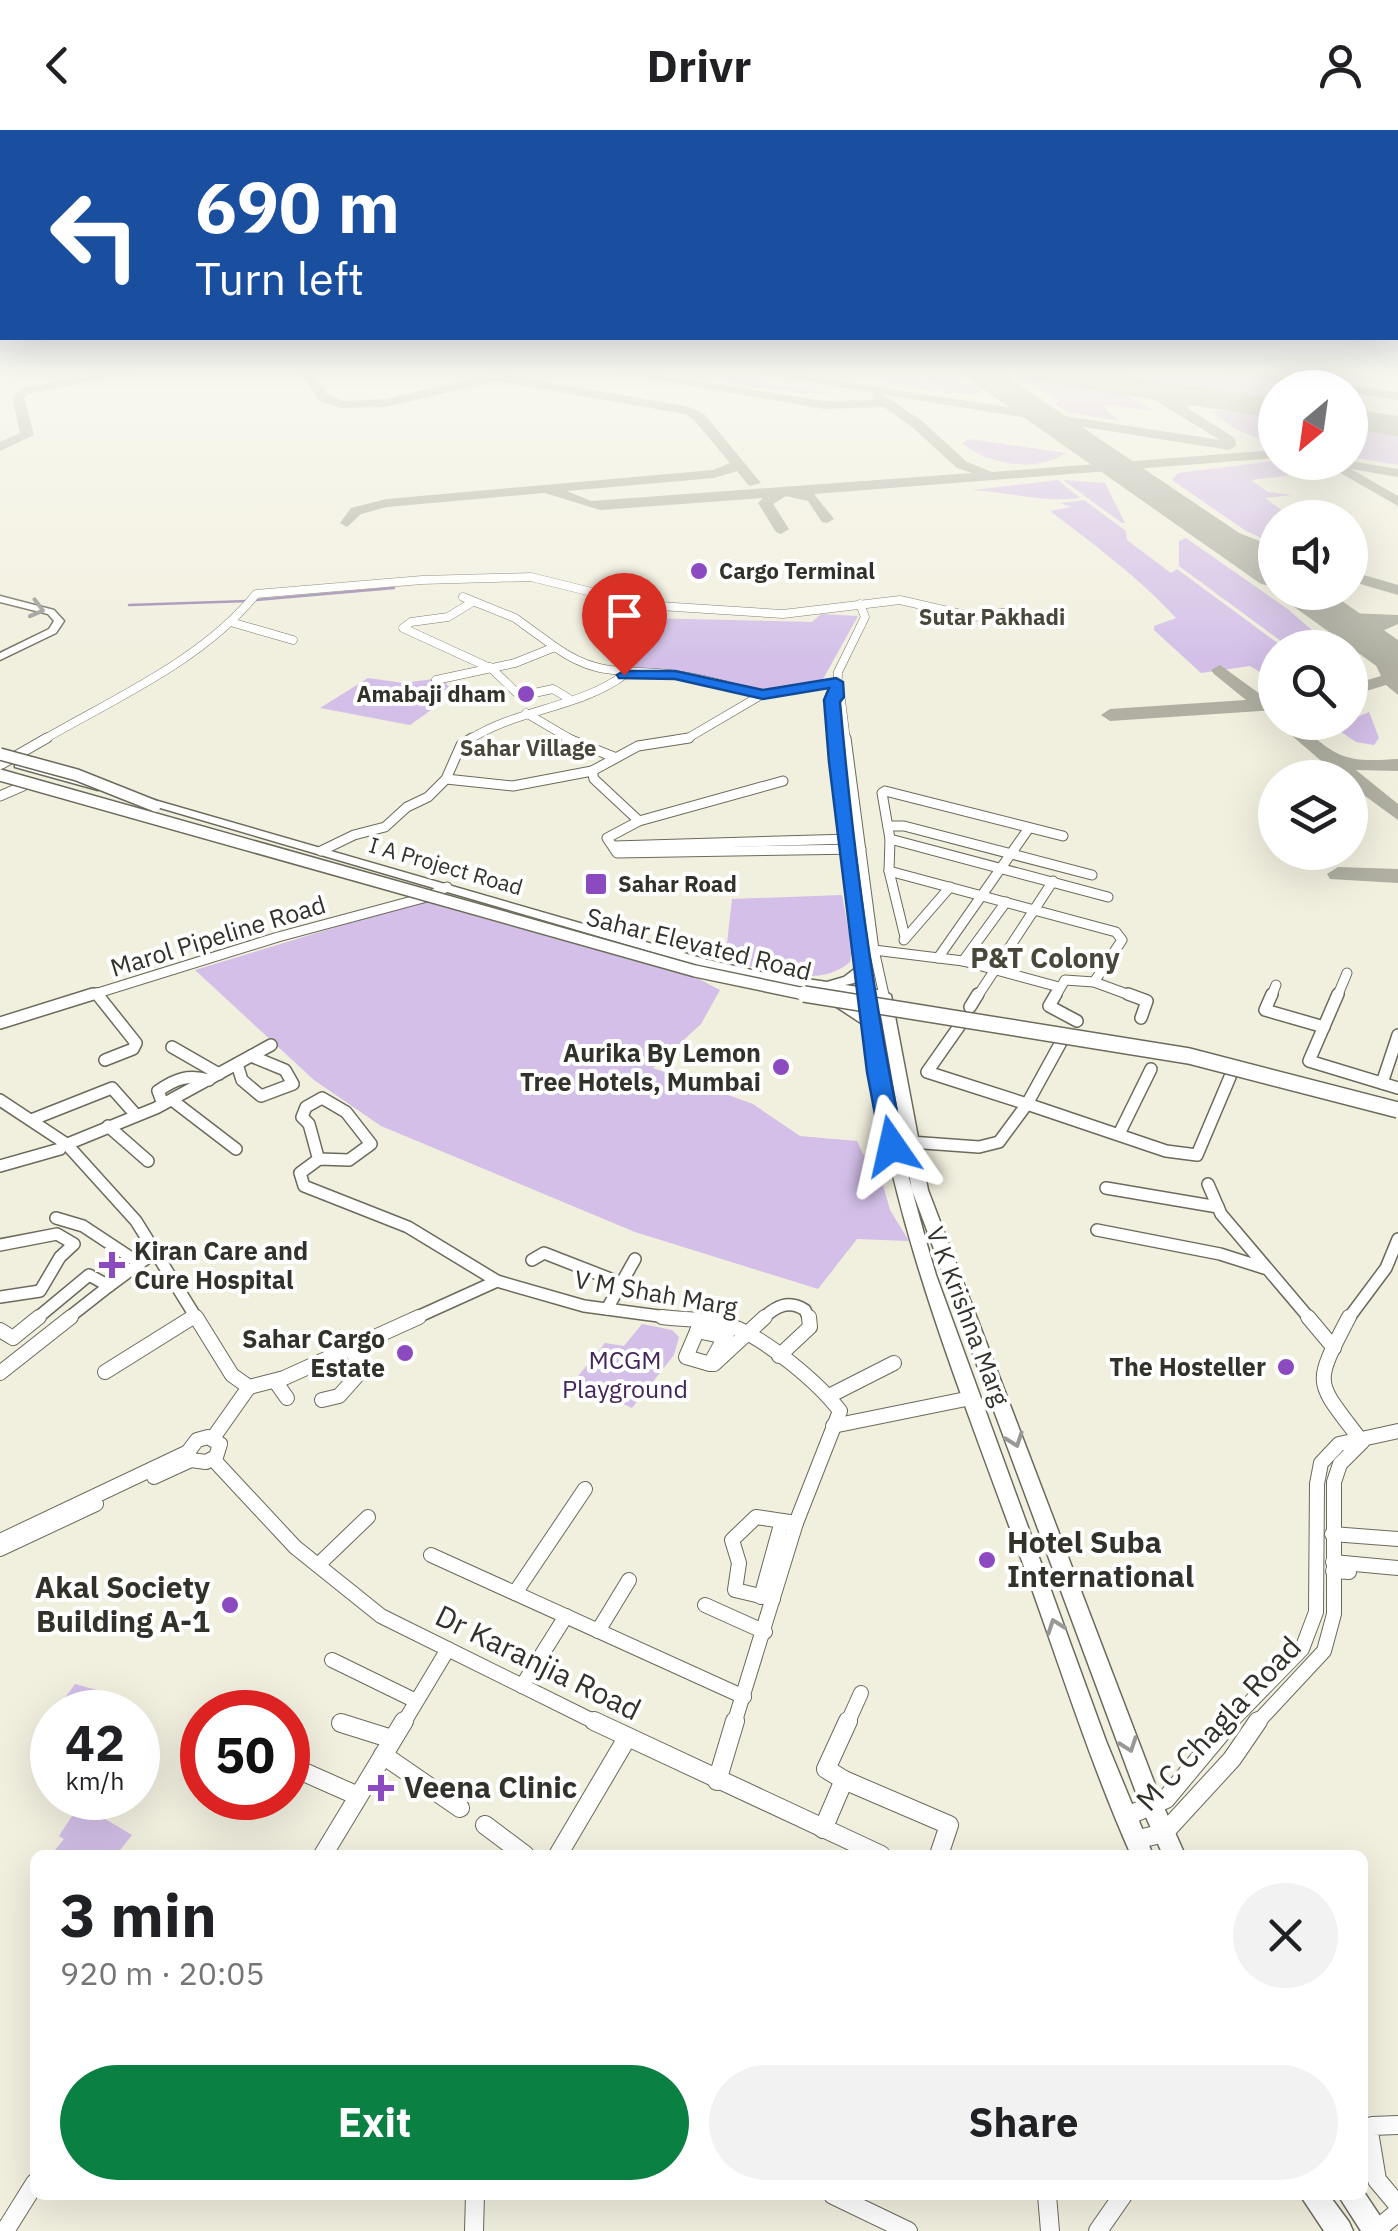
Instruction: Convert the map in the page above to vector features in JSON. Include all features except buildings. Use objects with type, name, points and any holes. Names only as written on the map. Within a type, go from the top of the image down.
[{"type":"main road","points":[[0,599],[55,614],[60,621],[53,631],[0,657]]},
{"type":"main road","points":[[1,766],[23,786],[232,838],[666,968],[842,1006],[877,1007]]},
{"type":"main road","name":"Sahar Elevated Road","points":[[1,766],[155,806],[702,965],[900,1003],[1067,1025],[1194,1048],[1398,1101]]},
{"type":"main road","name":"Sahar Elevated Road","points":[[1,766],[695,971],[783,991],[1190,1056],[1398,1110]]},
{"type":"main road","name":"I A Project Road","points":[[1,766],[321,851],[705,962],[826,987],[877,1007]]},
{"type":"main road","points":[[826,987],[849,980],[866,967]]},
{"type":"main road","name":"V K Krishna Marg","points":[[877,1007],[910,1142],[910,1186],[1172,1850]]},
{"type":"main road","name":"V K Krishna Marg","points":[[877,1007],[878,1072],[971,1398],[1138,1848]]},
{"type":"main road","points":[[1317,2200],[1340,2231]]},
{"type":"main road","points":[[1355,2200],[1377,2230]]},
{"type":"street","points":[[1,766],[170,666],[234,623],[256,594],[422,580],[531,577],[644,605],[783,614],[900,600],[974,617],[1009,612]]},
{"type":"street","points":[[568,698],[549,689],[520,696],[489,667],[403,628],[411,622],[448,617],[467,600],[515,618],[580,664],[624,675],[675,675],[763,694]]},
{"type":"street","name":"V K Krishna Marg","points":[[860,604],[865,617],[846,649],[836,682],[837,697],[841,700],[847,844],[866,967],[877,1007]]},
{"type":"street","points":[[234,623],[293,640]]},
{"type":"street","points":[[436,680],[515,663],[555,647]]},
{"type":"street","points":[[321,851],[354,835],[384,827],[407,807],[428,796],[446,779],[461,745],[526,713],[608,686],[624,675]]},
{"type":"street","points":[[446,779],[513,786],[592,772],[638,746],[688,738],[763,694],[836,682]]},
{"type":"street","points":[[526,713],[562,736],[614,757]]},
{"type":"street","name":"V K Krishna Marg","points":[[842,761],[860,844],[877,1007]]},
{"type":"street","points":[[592,772],[594,779],[618,797],[639,822]]},
{"type":"street","points":[[783,781],[639,822],[609,835],[608,841],[617,852],[624,853],[860,844]]},
{"type":"street","points":[[0,796],[23,786]]},
{"type":"street","points":[[902,954],[905,937],[889,873],[885,791],[1063,836]]},
{"type":"street","points":[[888,826],[904,826],[1092,875]]},
{"type":"street","points":[[938,958],[1030,828]]},
{"type":"street","points":[[615,846],[763,837],[847,844]]},
{"type":"street","points":[[890,838],[1108,896]]},
{"type":"street","points":[[863,872],[889,873],[950,887],[1122,936],[1094,982]]},
{"type":"street","points":[[970,1006],[1053,881]]},
{"type":"street","name":"Marol Pipeline Road","points":[[0,1023],[427,897],[447,887]]},
{"type":"street","points":[[905,937],[950,887]]},
{"type":"street","points":[[963,961],[1006,902]]},
{"type":"street","points":[[874,950],[963,961],[1059,987]]},
{"type":"street","points":[[1347,974],[1309,1061],[1398,1088]]},
{"type":"street","points":[[1077,1021],[1049,1006],[1065,980],[1094,982],[1148,1001],[1141,1018]]},
{"type":"street","points":[[1276,985],[1265,1010],[1324,1027]]},
{"type":"street","points":[[96,993],[136,1043],[133,1049],[105,1060]]},
{"type":"street","points":[[960,1024],[927,1072],[1166,1151],[1197,1155],[1230,1077]]},
{"type":"street","points":[[1382,1082],[1398,1035]]},
{"type":"street","points":[[910,1142],[979,1147],[999,1142],[1011,1131],[1060,1044]]},
{"type":"street","points":[[0,1166],[66,1145],[168,1102],[271,1045]]},
{"type":"street","points":[[172,1047],[214,1077]]},
{"type":"street","points":[[237,1064],[242,1080],[261,1096],[295,1082],[285,1070],[251,1056]]},
{"type":"street","points":[[1119,1134],[1151,1069]]},
{"type":"street","points":[[214,1077],[177,1077],[158,1091],[236,1150]]},
{"type":"street","points":[[31,1120],[112,1088],[136,1116]]},
{"type":"street","points":[[322,1098],[346,1112],[371,1144],[348,1160],[318,1158],[310,1124],[302,1117],[306,1107],[322,1098]]},
{"type":"street","points":[[0,1100],[66,1145],[136,1221],[232,1375],[250,1387]]},
{"type":"street","points":[[108,1126],[148,1161]]},
{"type":"street","name":"V M Shah Marg","points":[[318,1158],[300,1173],[304,1186],[408,1227],[497,1280],[607,1309],[748,1333],[829,1396]]},
{"type":"street","points":[[1208,1184],[1218,1207],[1264,1268],[1334,1348]]},
{"type":"street","points":[[1106,1188],[1151,1201],[1178,1200],[1218,1207]]},
{"type":"street","points":[[56,1218],[83,1226],[139,1263]]},
{"type":"street","points":[[1097,1230],[1220,1254],[1264,1268]]},
{"type":"street","points":[[0,1245],[57,1234],[74,1244],[60,1257],[40,1291],[0,1297]]},
{"type":"street","points":[[1398,1238],[1386,1268],[1354,1306],[1322,1368],[1324,1392],[1362,1442],[1398,1431]]},
{"type":"street","points":[[0,1373],[154,1252]]},
{"type":"street","points":[[532,1260],[544,1253],[621,1283]]},
{"type":"street","points":[[607,1309],[635,1258]]},
{"type":"street","points":[[0,1330],[12,1338],[89,1274],[109,1286]]},
{"type":"street","points":[[0,1550],[190,1456],[197,1440],[213,1438],[250,1387],[275,1381],[497,1280]]},
{"type":"street","points":[[714,1364],[776,1306],[791,1303],[809,1315],[808,1330],[778,1356]]},
{"type":"street","points":[[105,1372],[194,1316]]},
{"type":"street","points":[[699,1326],[688,1360],[714,1362],[728,1331]]},
{"type":"street","points":[[322,1400],[339,1396],[364,1369],[350,1348]]},
{"type":"street","points":[[717,1781],[765,1632],[767,1598],[789,1522],[840,1411],[829,1396],[894,1364]]},
{"type":"street","points":[[275,1381],[287,1398]]},
{"type":"street","points":[[833,1426],[929,1401],[971,1398]]},
{"type":"street","points":[[190,1456],[200,1463],[213,1459],[220,1448],[213,1438]]},
{"type":"street","name":"M C Chagla Road","points":[[1138,1848],[1164,1832],[1232,1759],[1254,1726],[1312,1667],[1330,1638],[1336,1471],[1362,1442]]},
{"type":"street","points":[[0,1541],[190,1456]]},
{"type":"street","name":"Dr Karanjia Road","points":[[213,1459],[296,1547],[381,1616],[627,1738],[870,1850]]},
{"type":"street","points":[[515,1593],[585,1489]]},
{"type":"street","points":[[318,1565],[368,1517]]},
{"type":"street","points":[[767,1598],[735,1590],[739,1563],[732,1540],[756,1517],[789,1522]]},
{"type":"street","points":[[1331,1546],[1398,1539]]},
{"type":"street","points":[[1125,1816],[1166,1799],[1212,1748],[1232,1718],[1295,1655],[1313,1628],[1331,1546]]},
{"type":"street","points":[[1331,1546],[1398,1568]]},
{"type":"street","points":[[431,1555],[744,1697]]},
{"type":"street","points":[[598,1631],[630,1580]]},
{"type":"street","points":[[705,1605],[765,1632]]},
{"type":"street","points":[[522,1686],[566,1616]]},
{"type":"street","points":[[1313,1628],[1330,1638]]},
{"type":"street","points":[[327,1850],[448,1649]]},
{"type":"street","points":[[1295,1655],[1312,1667]]},
{"type":"street","points":[[332,1660],[416,1700]]},
{"type":"street","points":[[861,1693],[826,1770],[949,1825],[941,1850]]},
{"type":"street","points":[[341,1722],[392,1738]]},
{"type":"street","points":[[561,1850],[627,1738]]},
{"type":"street","points":[[383,1754],[460,1808]]},
{"type":"street","points":[[310,1774],[358,1796]]},
{"type":"street","points":[[823,1829],[844,1780]]},
{"type":"street","points":[[485,1825],[518,1850]]},
{"type":"street","points":[[1377,2230],[1398,2208],[1377,2180],[1369,2132],[1372,2126],[1398,2125]]},
{"type":"street","points":[[5,2231],[30,2191]]},
{"type":"street","points":[[474,2231],[475,2200]]},
{"type":"street","points":[[843,2200],[908,2231]]},
{"type":"street","points":[[1047,2200],[1050,2231]]},
{"type":"street","points":[[1098,2231],[1119,2200]]},
{"type":"green space","points":[[1202,470],[1258,470],[1258,479],[1251,480],[1268,492],[1292,495],[1258,500],[1258,536],[1172,480],[1178,473]]},
{"type":"green space","points":[[1058,480],[1080,498],[1039,498],[972,490]]},
{"type":"green space","points":[[1063,480],[1105,483],[1125,523],[1122,523]]},
{"type":"green space","points":[[1084,500],[1126,531],[1127,540],[1171,573],[1177,569],[1260,630],[1258,671],[1250,666],[1201,673],[1154,630],[1154,626],[1176,618],[1131,575],[1050,511],[1071,507],[1060,503]]},
{"type":"green space","points":[[1186,538],[1258,588],[1258,610],[1289,610],[1312,630],[1266,630],[1179,566],[1179,541]]},
{"type":"green space","points":[[821,614],[858,616],[823,679],[766,691],[625,668],[614,641],[642,618],[812,622]]},
{"type":"green space","points":[[368,678],[403,683],[441,678],[455,693],[410,725],[320,708]]},
{"type":"green space","points":[[1368,712],[1379,738],[1374,745],[1353,740],[1368,740]]},
{"type":"green space","points":[[842,895],[852,949],[850,962],[837,971],[790,975],[725,961],[732,899]]},
{"type":"green space","points":[[422,901],[699,979],[720,990],[701,1024],[653,1068],[753,1104],[800,1136],[857,1141],[863,1154],[877,1164],[890,1210],[909,1241],[857,1239],[818,1289],[635,1232],[381,1126],[314,1080],[195,970]]},
{"type":"green space","name":"MCGM Playground","points":[[642,1324],[672,1330],[679,1337],[674,1355],[632,1408],[574,1381],[605,1343],[624,1346]]},
{"type":"green space","points":[[75,1684],[96,1690],[71,1690]]},
{"type":"green space","points":[[70,1820],[107,1820],[132,1835],[120,1850],[55,1850],[64,1839],[59,1836]]},
{"type":"waterway","points":[[256,600],[394,588]]},
{"type":"waterway","points":[[129,605],[248,601]]},
{"type":"taxiway","points":[[543,489],[726,470]]},
{"type":"taxiway","points":[[743,470],[754,483]]},
{"type":"taxiway","points":[[977,470],[986,473]]},
{"type":"taxiway","points":[[790,491],[1067,470]]},
{"type":"taxiway","points":[[1381,470],[1398,473]]},
{"type":"taxiway","points":[[1360,480],[1398,502]]},
{"type":"taxiway","points":[[539,488],[543,489]]},
{"type":"taxiway","points":[[347,523],[356,511],[387,503],[543,489]]},
{"type":"taxiway","points":[[543,489],[600,506],[790,491]]},
{"type":"taxiway","points":[[790,491],[813,498],[827,519]]},
{"type":"taxiway","points":[[781,529],[765,503],[782,492]]},
{"type":"taxiway","points":[[1200,523],[1258,545]]},
{"type":"taxiway","points":[[1368,581],[1398,590]]},
{"type":"taxiway","points":[[1328,611],[1348,618],[1390,620]]},
{"type":"taxiway","points":[[1391,678],[1369,631],[1394,619]]},
{"type":"taxiway","points":[[1220,670],[1258,701]]},
{"type":"taxiway","points":[[1391,678],[1398,676]]},
{"type":"taxiway","points":[[1368,685],[1391,678]]},
{"type":"taxiway","points":[[1391,678],[1398,690]]},
{"type":"taxiway","points":[[1110,715],[1258,705]]},
{"type":"taxiway","points":[[1307,740],[1398,814]]},
{"type":"taxiway","points":[[1335,759],[1367,767],[1398,765]]},
{"type":"taxiway","points":[[1338,874],[1398,876]]},
{"type":"runway","points":[[1122,470],[1258,563]]},
{"type":"runway","points":[[1327,610],[1398,660]]},
{"type":"place","name":"Cargo Terminal","points":[[699,571]]},
{"type":"place","name":"Amabaji dham","points":[[526,694]]},
{"type":"place","name":"Sahar Road","points":[[596,884]]},
{"type":"place","name":"Aurika By Lemon Tree Hotels, Mumbai","points":[[781,1067]]},
{"type":"place","name":"Kiran Care and Cure Hospital","points":[[112,1265]]},
{"type":"place","name":"Sahar Cargo Estate","points":[[405,1353]]},
{"type":"place","name":"The Hosteller","points":[[1286,1367]]},
{"type":"place","name":"Hotel Suba International","points":[[987,1560]]},
{"type":"place","name":"Akal Society Building A-1","points":[[230,1605]]},
{"type":"place","name":"Veena Clinic","points":[[381,1788]]},
{"type":"district","name":"Sutar Pakhadi","points":[[992,617]]},
{"type":"district","name":"Sahar Village","points":[[528,748]]},
{"type":"district","name":"P&T Colony","points":[[1045,958]]},
{"type":"route","points":[[624,675],[675,675],[763,694],[836,682],[837,697],[832,700],[837,762],[878,1072],[892,1146]]}]
